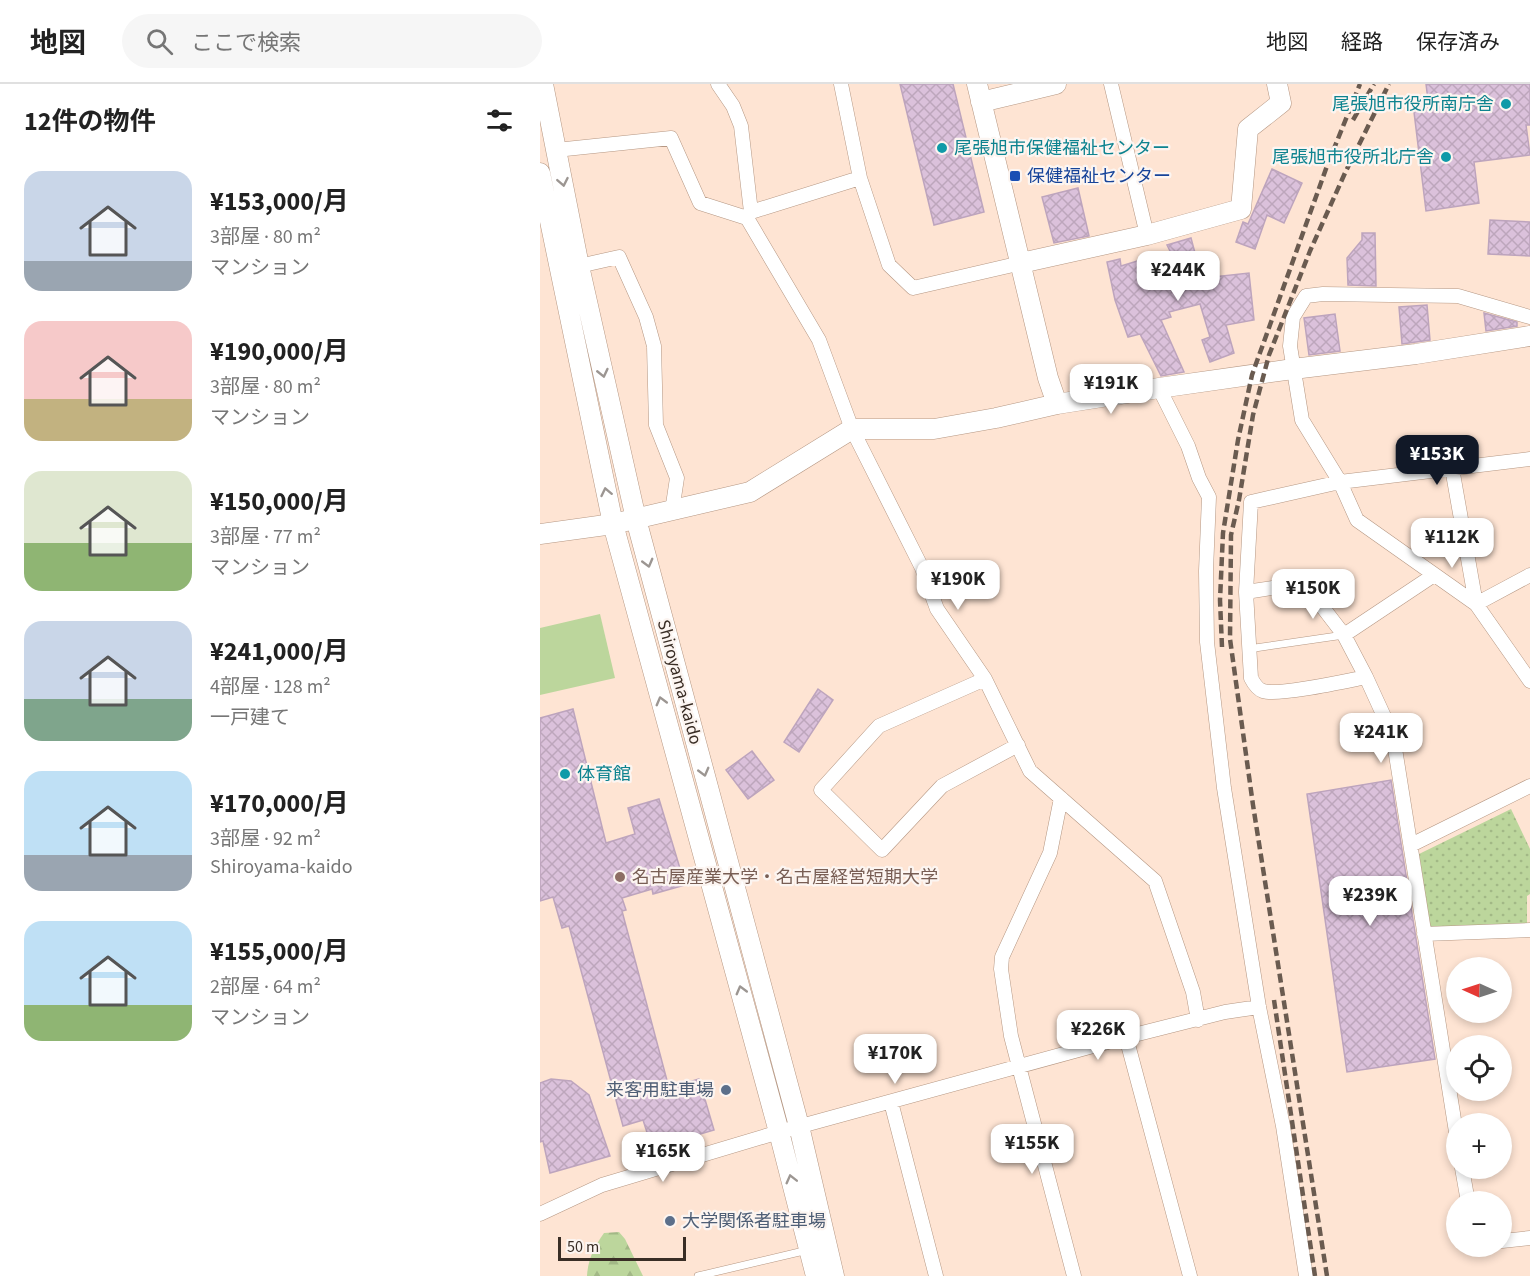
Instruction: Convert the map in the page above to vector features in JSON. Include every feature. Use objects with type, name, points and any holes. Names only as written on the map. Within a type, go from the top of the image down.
[{"type":"street","name":"Shiroyama-kaido","points":[[543,84],[579,266],[636,519],[800,1126],[834,1276]]},
{"type":"street","points":[[718,84],[733,106],[741,126],[749,215],[819,340],[852,429],[922,568],[937,609],[985,679],[1030,771],[1155,881],[1192,992],[1198,1020]]},
{"type":"street","points":[[840,84],[860,178],[889,266],[913,288],[1146,235],[1241,209],[1248,129],[1281,102],[1277,84]]},
{"type":"street","points":[[1056,84],[979,93],[1048,378],[1057,404]]},
{"type":"street","points":[[1111,84],[1146,235]]},
{"type":"street","points":[[556,150],[671,138],[700,203],[749,215],[860,178]]},
{"type":"street","name":"Shiroyama-kaido","points":[[540,173],[612,524],[779,1132],[816,1276]]},
{"type":"street","points":[[579,266],[619,257],[646,317],[654,345],[656,425],[677,478],[672,511]]},
{"type":"street","points":[[1530,317],[1458,296],[1323,294],[1306,296],[1293,316],[1290,346],[1302,420],[1340,482],[1357,520],[1476,604],[1530,681]]},
{"type":"street","points":[[540,534],[612,524],[750,492],[852,429],[934,429],[1057,404],[1158,388],[1416,354],[1530,336]]},
{"type":"street","points":[[1158,388],[1188,446],[1199,478],[1209,497],[1206,571],[1207,642],[1224,788],[1259,1007],[1283,1126],[1306,1276]]},
{"type":"street","points":[[1366,677],[1278,692],[1261,691],[1255,686],[1251,678],[1248,650],[1246,592],[1251,502],[1340,482],[1530,459]]},
{"type":"street","points":[[1452,468],[1476,604]]},
{"type":"street","points":[[1476,604],[1530,574]]},
{"type":"street","points":[[1344,635],[1434,575]]},
{"type":"street","points":[[1246,592],[1304,582],[1344,635],[1393,736],[1453,1113]]},
{"type":"street","points":[[985,679],[879,726],[821,790],[882,850],[942,786],[1018,746]]},
{"type":"street","points":[[1412,845],[1530,786]]},
{"type":"street","points":[[1061,798],[1050,853],[1002,957],[1001,969],[1011,1036],[1074,1276]]},
{"type":"street","points":[[1424,934],[1530,930]]},
{"type":"street","points":[[540,1214],[602,1185],[779,1132],[1126,1037],[1225,1012],[1259,1007]]},
{"type":"street","points":[[1126,1037],[1190,1276]]},
{"type":"street","points":[[891,1102],[936,1276]]},
{"type":"street","points":[[1512,1240],[1530,1238]]},
{"type":"lane","points":[[1248,650],[1344,635]]},
{"type":"lane","points":[[698,1276],[808,1250]]},
{"type":"green space","points":[[600,614],[615,678],[540,695],[540,628]]},
{"type":"green space","points":[[1511,809],[1530,849],[1527,925],[1431,932],[1419,854]]},
{"type":"green space","points":[[619,1232],[625,1239],[643,1276],[587,1276],[592,1253],[604,1233]]},
{"type":"building","name":"尾張旭市保健福祉センター","points":[[900,84],[953,84],[984,212],[934,225]]},
{"type":"building","points":[[1426,84],[1530,84],[1530,125],[1526,125],[1530,155],[1474,162],[1479,203],[1426,211],[1414,112],[1429,108]]},
{"type":"building","points":[[1272,169],[1302,183],[1284,223],[1267,215],[1255,249],[1236,242],[1243,222],[1248,224]]},
{"type":"building","points":[[1078,188],[1089,236],[1054,243],[1042,197]]},
{"type":"building","points":[[1490,220],[1530,222],[1530,256],[1488,254]]},
{"type":"building","points":[[1362,233],[1375,233],[1376,286],[1348,285],[1347,258],[1362,240]]},
{"type":"building","points":[[1191,238],[1204,278],[1249,273],[1254,320],[1226,325],[1234,353],[1210,362],[1202,340],[1210,337],[1200,304],[1169,312],[1171,317],[1161,320],[1184,372],[1161,376],[1140,334],[1128,337],[1115,300],[1107,262],[1120,259],[1121,266],[1170,251],[1167,245]]},
{"type":"building","points":[[1427,305],[1430,340],[1402,344],[1399,307]]},
{"type":"building","points":[[1484,313],[1517,322],[1517,326],[1486,331]]},
{"type":"building","points":[[1335,314],[1340,351],[1309,355],[1304,318]]},
{"type":"building","points":[[818,689],[833,700],[799,752],[784,742]]},
{"type":"building","points":[[573,709],[606,843],[635,834],[628,808],[659,799],[685,885],[653,894],[652,889],[622,898],[626,910],[622,911],[669,1088],[699,1079],[714,1130],[652,1148],[643,1120],[623,1126],[569,926],[562,928],[553,897],[540,901],[540,718]]},
{"type":"building","points":[[752,751],[774,780],[748,799],[726,770]]},
{"type":"building","points":[[1391,780],[1435,1059],[1347,1072],[1307,794]]},
{"type":"building","points":[[551,1079],[571,1081],[589,1095],[610,1156],[550,1173],[543,1141],[540,1142],[540,1083]]},
{"type":"railway","points":[[1222,647],[1220,600],[1223,533],[1238,440],[1252,375],[1327,166],[1360,84]]},
{"type":"railway","points":[[1353,120],[1374,84]]},
{"type":"railway","points":[[1327,1276],[1253,805],[1230,639],[1231,535],[1253,415],[1269,355],[1310,251],[1389,84]]},
{"type":"railway","points":[[1274,1000],[1315,1276]]},
{"type":"place","name":"尾張旭市役所南庁舎","points":[[1506,104]]},
{"type":"place","name":"尾張旭市保健福祉センター","points":[[942,148]]},
{"type":"place","name":"尾張旭市役所北庁舎","points":[[1446,157]]},
{"type":"place","name":"保健福祉センター","points":[[1015,176]]},
{"type":"place","name":"体育館","points":[[565,774]]},
{"type":"place","name":"名古屋産業大学・名古屋経営短期大学","points":[[620,877]]},
{"type":"place","name":"来客用駐車場","points":[[726,1090]]},
{"type":"place","name":"大学関係者駐車場","points":[[670,1221]]}]
